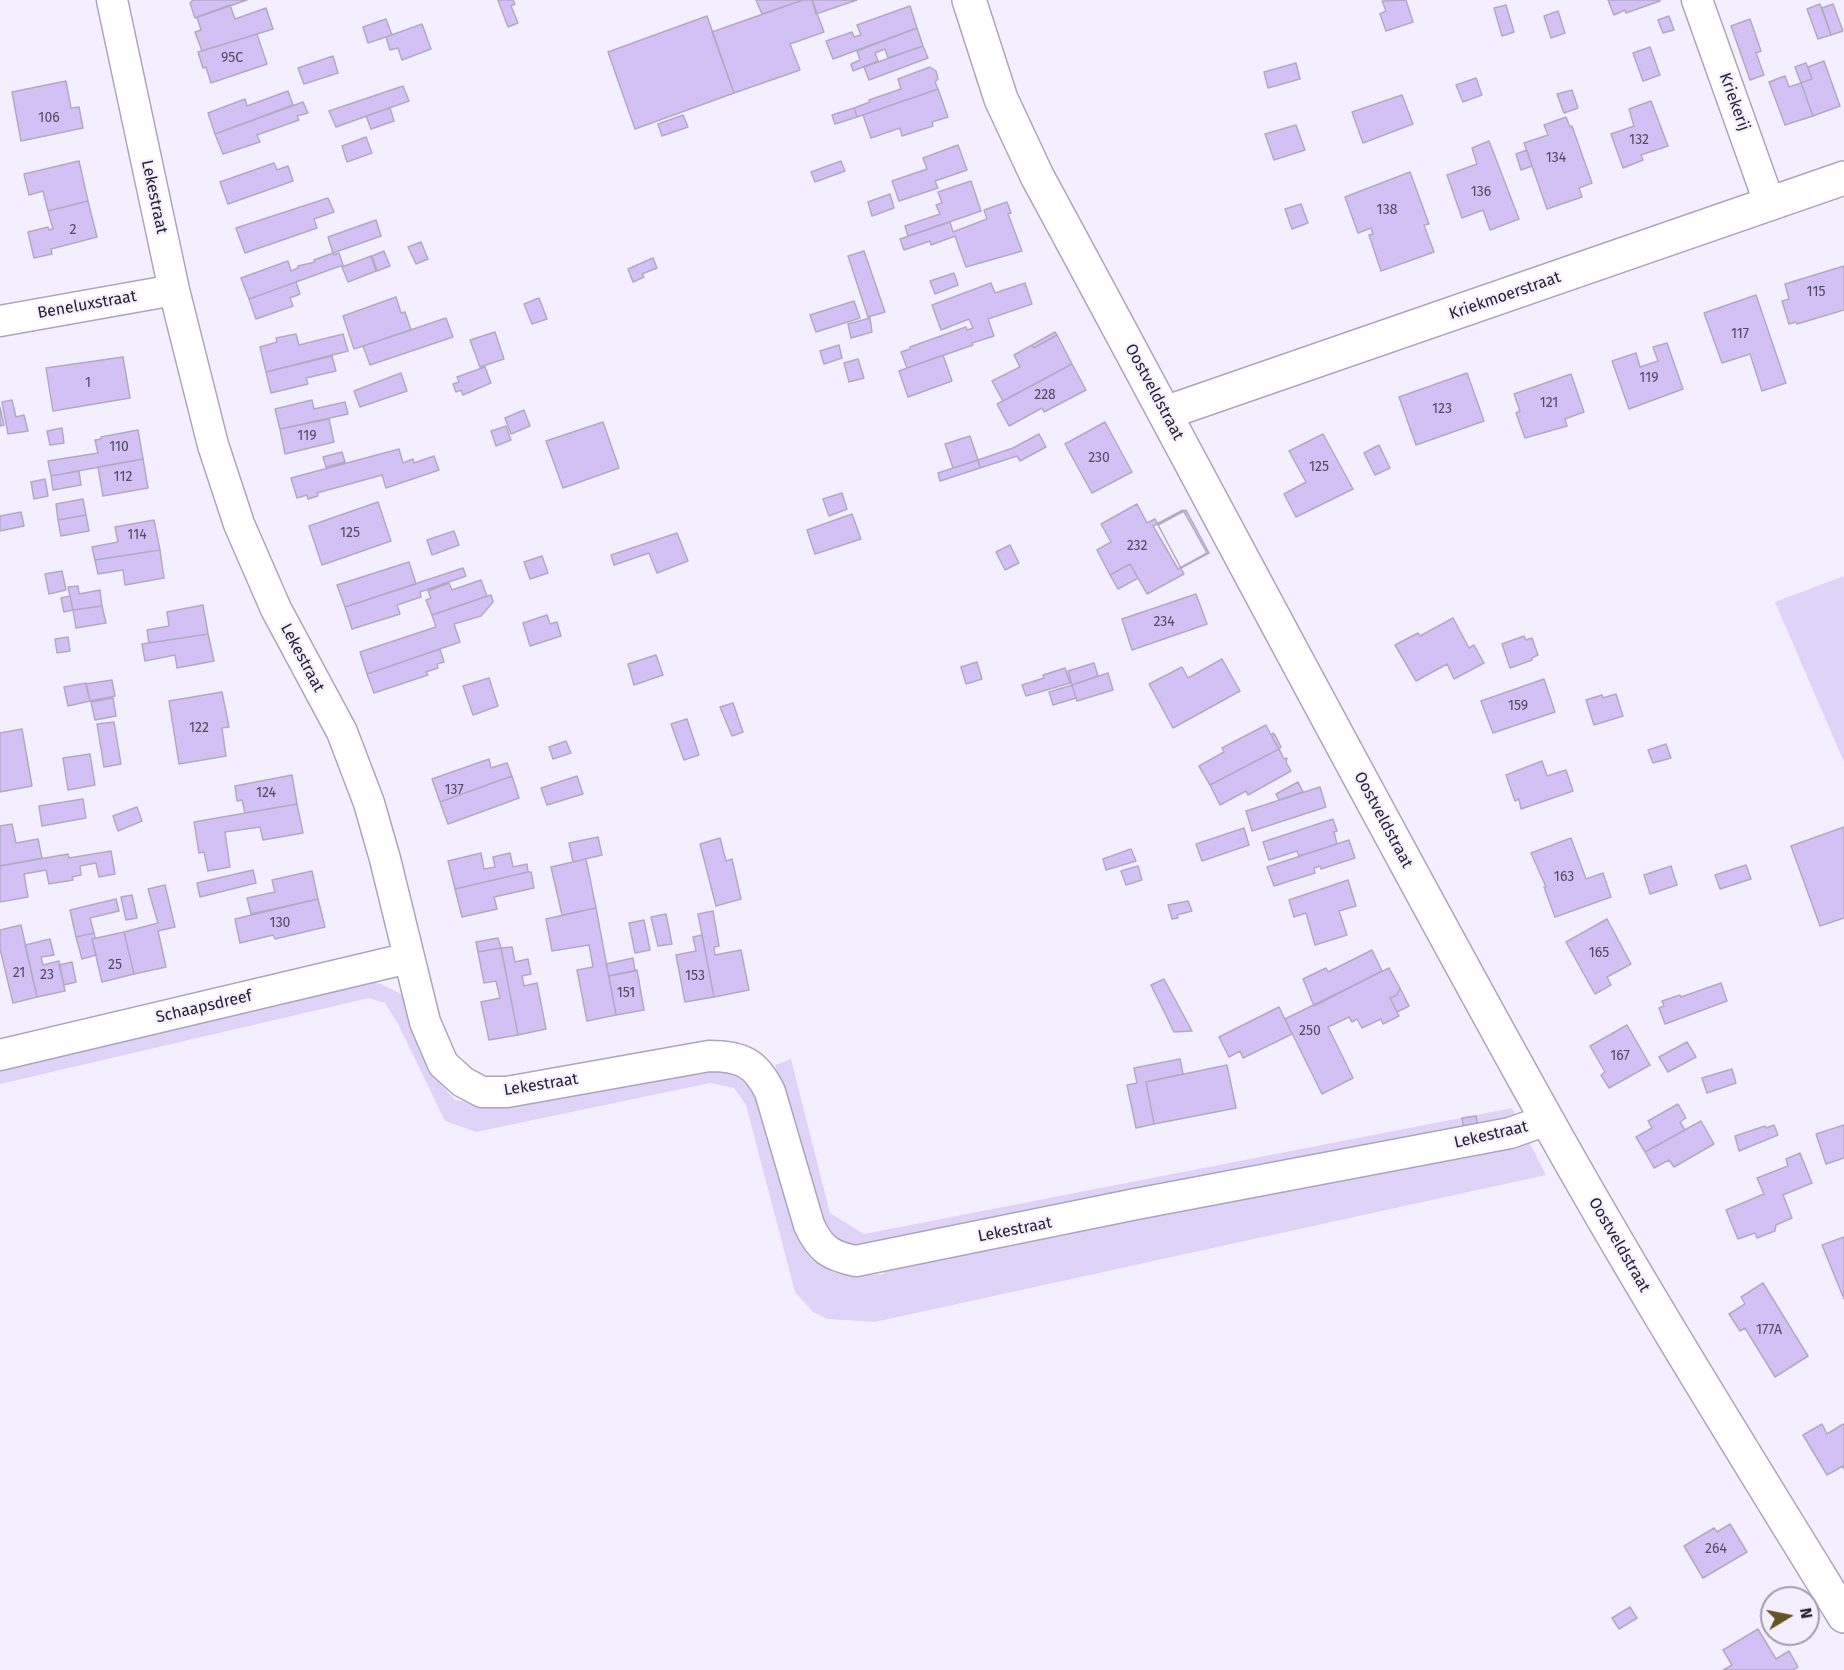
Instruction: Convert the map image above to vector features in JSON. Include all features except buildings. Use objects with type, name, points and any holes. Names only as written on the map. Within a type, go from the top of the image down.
[{"type":"street","name":"Lekestraat","points":[[112,0],[174,290],[213,445],[239,524],[276,609],[342,732],[369,803],[425,1022],[442,1064],[463,1082],[482,1092],[507,1092],[709,1056],[728,1056],[744,1062],[760,1073],[770,1092],[809,1225],[816,1241],[840,1258],[856,1261],[1136,1204],[1510,1133],[1547,1120]]},
{"type":"street","name":"Oostveldstraat","points":[[969,0],[1001,99],[1037,176],[1438,922],[1547,1120],[1657,1309],[1844,1616]]},
{"type":"street","name":"Kriekerij","points":[[1697,0],[1770,205]]},
{"type":"street","name":"Kriekmoerstraat","points":[[1165,413],[1844,178]]},
{"type":"street","name":"Beneluxstraat","points":[[0,321],[174,290]]},
{"type":"street","name":"Schaapsdreef","points":[[0,1056],[409,958]]},
{"type":"shaded area","points":[[1844,576],[1844,762],[1775,602]]},
{"type":"shaded area","points":[[368,981],[381,984],[403,995],[441,1084],[455,1100],[489,1106],[713,1069],[733,1073],[758,1094],[794,1212],[811,1259],[832,1272],[851,1276],[884,1274],[878,1251],[849,1251],[827,1232],[775,1065],[791,1059],[830,1213],[864,1234],[1512,1108],[1546,1175],[875,1322],[827,1319],[812,1311],[795,1292],[746,1105],[734,1088],[710,1083],[476,1132],[445,1121],[398,1024],[385,1003],[369,998],[0,1084],[0,1066]]}]
